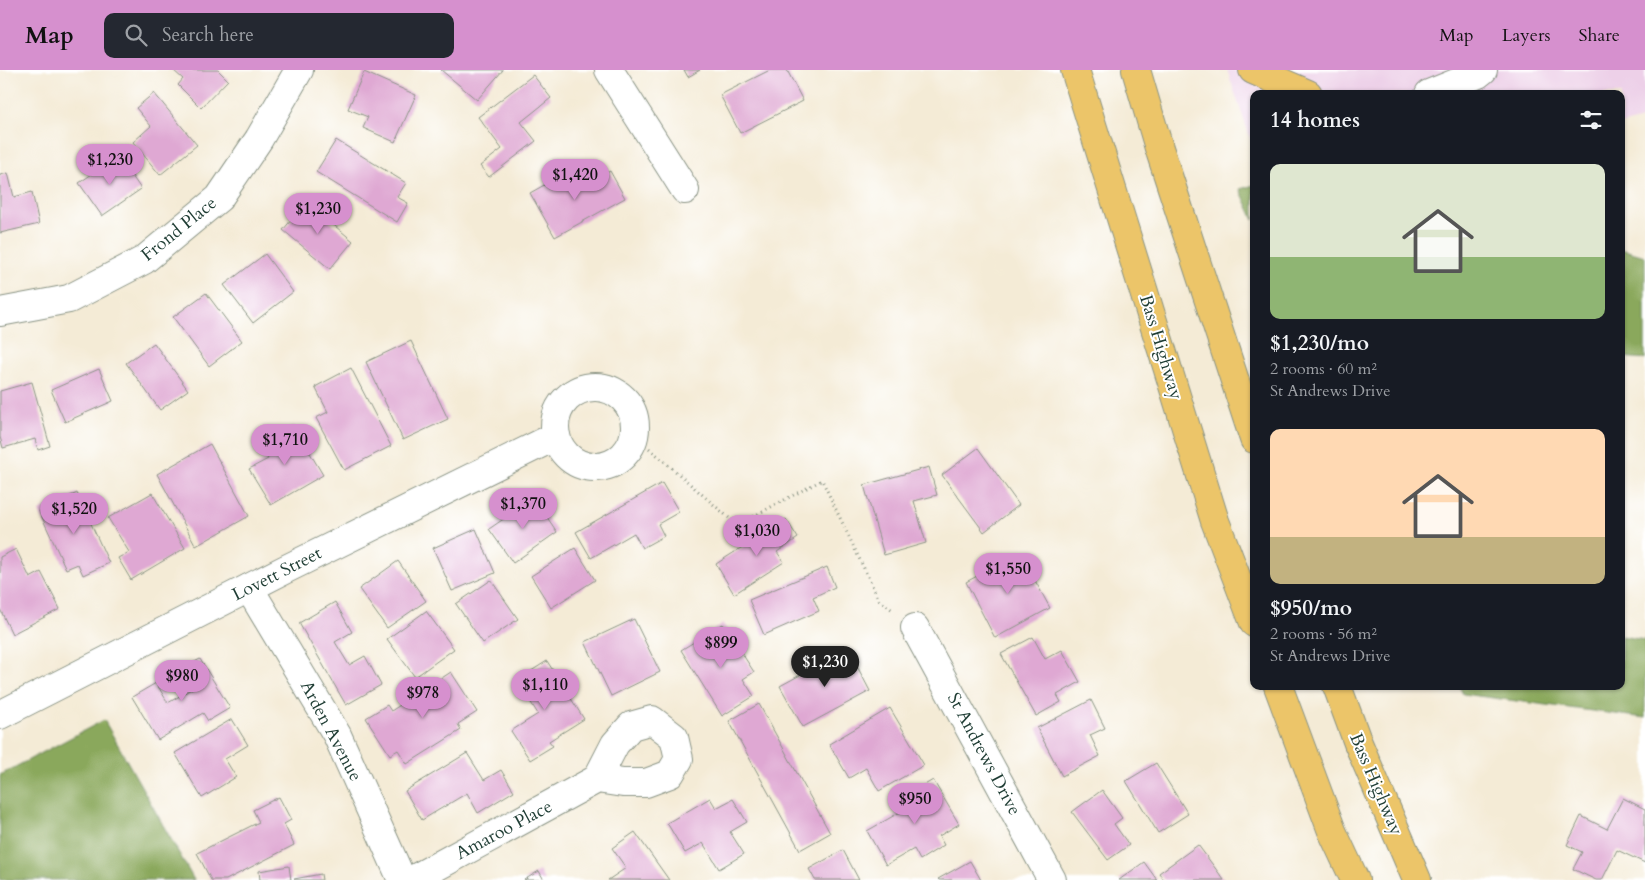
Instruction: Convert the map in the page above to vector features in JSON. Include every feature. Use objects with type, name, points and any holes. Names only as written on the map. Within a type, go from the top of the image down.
[{"type":"highway","name":"Bass Highway","points":[[1075,70],[1215,521],[1250,613]]},
{"type":"highway","points":[[1136,70],[1162,157],[1250,427]]},
{"type":"highway","points":[[1253,70],[1299,90]]},
{"type":"highway","points":[[1279,690],[1332,831],[1355,880]]},
{"type":"highway","name":"Bass Highway","points":[[1338,690],[1358,743],[1417,880]]},
{"type":"street","name":"Frond Place","points":[[0,312],[69,299],[144,260],[219,198],[259,140],[299,70]]},
{"type":"street","points":[[610,70],[685,190]]},
{"type":"street","points":[[1439,90],[1478,74],[1482,70]]},
{"type":"street","points":[[600,386],[624,398],[635,422],[634,435],[630,447],[622,457],[610,464],[598,467],[585,466],[573,461],[563,452],[554,427],[557,413],[563,401],[573,392],[586,387],[600,386]]},
{"type":"street","name":"Lovett Street","points":[[0,715],[249,588],[556,436]]},
{"type":"street","name":"Arden Avenue","points":[[249,588],[337,736],[402,880]]},
{"type":"street","name":"St Andrews Drive","points":[[915,628],[1052,880]]},
{"type":"street","name":"Amaroo Place","points":[[412,880],[597,780]]},
{"type":"path","points":[[634,435],[736,524],[822,480],[879,600],[915,628]]},
{"type":"shaded area","points":[[1227,70],[1645,70],[1645,118],[1625,124],[1625,90],[1250,90],[1250,137]]},
{"type":"green space","points":[[1250,186],[1250,211],[1240,189]]},
{"type":"green space","points":[[1625,250],[1645,256],[1645,359],[1625,357]]},
{"type":"green space","points":[[1625,637],[1645,640],[1645,718],[1463,694],[1461,690],[1625,690]]},
{"type":"green space","points":[[104,720],[194,880],[0,880],[0,775]]},
{"type":"building","points":[[173,70],[218,70],[228,80],[201,108],[178,85],[183,79]]},
{"type":"building","points":[[441,70],[503,70],[477,100]]},
{"type":"building","points":[[684,70],[700,70],[688,77]]},
{"type":"building","points":[[770,70],[787,70],[803,101],[740,133],[720,95]]},
{"type":"building","points":[[364,72],[416,95],[395,142],[363,128],[368,117],[348,109]]},
{"type":"building","points":[[533,75],[551,98],[521,122],[536,141],[489,177],[480,166],[502,149],[478,117]]},
{"type":"building","points":[[154,93],[197,145],[160,175],[133,142],[151,126],[136,108]]},
{"type":"building","points":[[336,140],[406,183],[397,197],[408,203],[397,222],[316,172]]},
{"type":"building","points":[[118,156],[141,189],[102,216],[79,183]]},
{"type":"building","points":[[610,171],[625,198],[555,237],[530,193],[564,174],[574,191]]},
{"type":"building","points":[[8,173],[14,197],[32,192],[39,224],[0,233],[0,175]]},
{"type":"building","points":[[306,202],[353,241],[330,269],[283,230]]},
{"type":"building","points":[[265,254],[293,292],[253,323],[224,285]]},
{"type":"building","points":[[206,293],[242,341],[209,366],[173,317]]},
{"type":"building","points":[[411,341],[448,419],[403,440],[366,362]]},
{"type":"building","points":[[154,343],[188,390],[160,410],[126,363]]},
{"type":"building","points":[[351,368],[391,446],[344,470],[316,418],[328,412],[315,387]]},
{"type":"building","points":[[99,369],[113,401],[65,422],[51,390]]},
{"type":"building","points":[[32,382],[50,446],[38,450],[35,439],[3,448],[0,437],[0,391]]},
{"type":"building","points":[[294,426],[323,475],[271,505],[249,469],[268,459],[260,446]]},
{"type":"building","points":[[210,444],[249,516],[196,546],[157,474]]},
{"type":"building","points":[[978,448],[1019,505],[984,532],[942,475]]},
{"type":"building","points":[[929,467],[937,495],[914,501],[926,543],[884,555],[864,485]]},
{"type":"building","points":[[662,483],[679,512],[658,524],[664,536],[642,548],[634,533],[591,558],[576,532]]},
{"type":"building","points":[[77,493],[109,563],[83,575],[78,564],[66,569],[39,511]]},
{"type":"building","points":[[152,493],[185,548],[131,580],[118,558],[129,552],[108,518]]},
{"type":"building","points":[[534,498],[557,532],[513,563],[489,529]]},
{"type":"building","points":[[786,519],[798,538],[777,552],[784,562],[734,594],[716,564]]},
{"type":"building","points":[[476,529],[495,573],[452,591],[433,548]]},
{"type":"building","points":[[575,548],[595,580],[551,608],[531,576]]},
{"type":"building","points":[[16,549],[30,578],[41,572],[60,609],[12,634],[0,609],[0,557]]},
{"type":"building","points":[[1020,553],[1050,608],[995,638],[966,582]]},
{"type":"building","points":[[398,561],[426,601],[387,628],[359,589]]},
{"type":"building","points":[[827,567],[835,587],[813,597],[819,611],[764,635],[749,600]]},
{"type":"building","points":[[491,580],[518,619],[483,643],[456,604]]},
{"type":"building","points":[[335,602],[352,632],[335,642],[349,665],[365,656],[381,685],[346,705],[299,623]]},
{"type":"building","points":[[426,611],[454,649],[415,677],[387,639]]},
{"type":"building","points":[[634,619],[660,672],[611,696],[585,642]]},
{"type":"building","points":[[723,624],[754,672],[743,679],[754,696],[722,716],[681,650]]},
{"type":"building","points":[[1033,637],[1045,659],[1062,650],[1080,682],[1057,695],[1061,702],[1036,716],[1001,654]]},
{"type":"building","points":[[848,649],[870,691],[803,727],[780,686]]},
{"type":"building","points":[[200,659],[230,708],[208,721],[203,713],[158,740],[132,697],[156,683],[168,703],[193,688],[182,669]]},
{"type":"building","points":[[547,661],[584,719],[549,741],[553,746],[530,760],[511,731],[538,714],[517,680]]},
{"type":"building","points":[[451,672],[477,712],[458,724],[461,730],[407,764],[398,750],[390,755],[366,718],[387,705],[391,711]]},
{"type":"building","points":[[1091,700],[1105,728],[1090,735],[1100,756],[1062,776],[1037,728]]},
{"type":"building","points":[[759,704],[830,833],[800,850],[729,721]]},
{"type":"building","points":[[890,708],[924,765],[879,791],[866,768],[849,778],[829,744]]},
{"type":"building","points":[[232,719],[248,745],[225,759],[236,777],[202,798],[175,753]]},
{"type":"building","points":[[467,753],[484,780],[501,770],[514,791],[478,813],[467,793],[422,820],[405,791]]},
{"type":"building","points":[[1156,763],[1188,814],[1158,833],[1126,781]]},
{"type":"building","points":[[933,780],[959,824],[939,836],[944,845],[920,860],[914,849],[886,865],[867,831],[902,811],[896,802]]},
{"type":"building","points":[[1102,790],[1122,818],[1114,824],[1129,845],[1108,860],[1072,812]]},
{"type":"building","points":[[279,797],[291,820],[284,824],[294,845],[226,880],[211,880],[197,853],[259,822],[253,810]]},
{"type":"building","points":[[710,798],[716,808],[733,799],[747,822],[730,832],[744,854],[719,869],[703,843],[685,853],[667,823]]},
{"type":"building","points":[[1623,798],[1645,809],[1645,863],[1617,850],[1602,880],[1596,880],[1573,869],[1582,852],[1567,845],[1581,816],[1607,829]]},
{"type":"building","points":[[635,832],[669,880],[608,880],[626,868],[612,848]]},
{"type":"building","points":[[1198,845],[1224,880],[1164,880],[1159,873]]},
{"type":"building","points":[[843,850],[859,880],[815,880],[809,869]]},
{"type":"building","points":[[970,861],[981,880],[938,879]]},
{"type":"building","points":[[1144,862],[1157,880],[1119,880]]},
{"type":"building","points":[[289,866],[291,880],[260,880],[259,871]]},
{"type":"building","points":[[539,871],[544,880],[524,880]]},
{"type":"building","points":[[321,874],[322,880],[294,879]]}]
